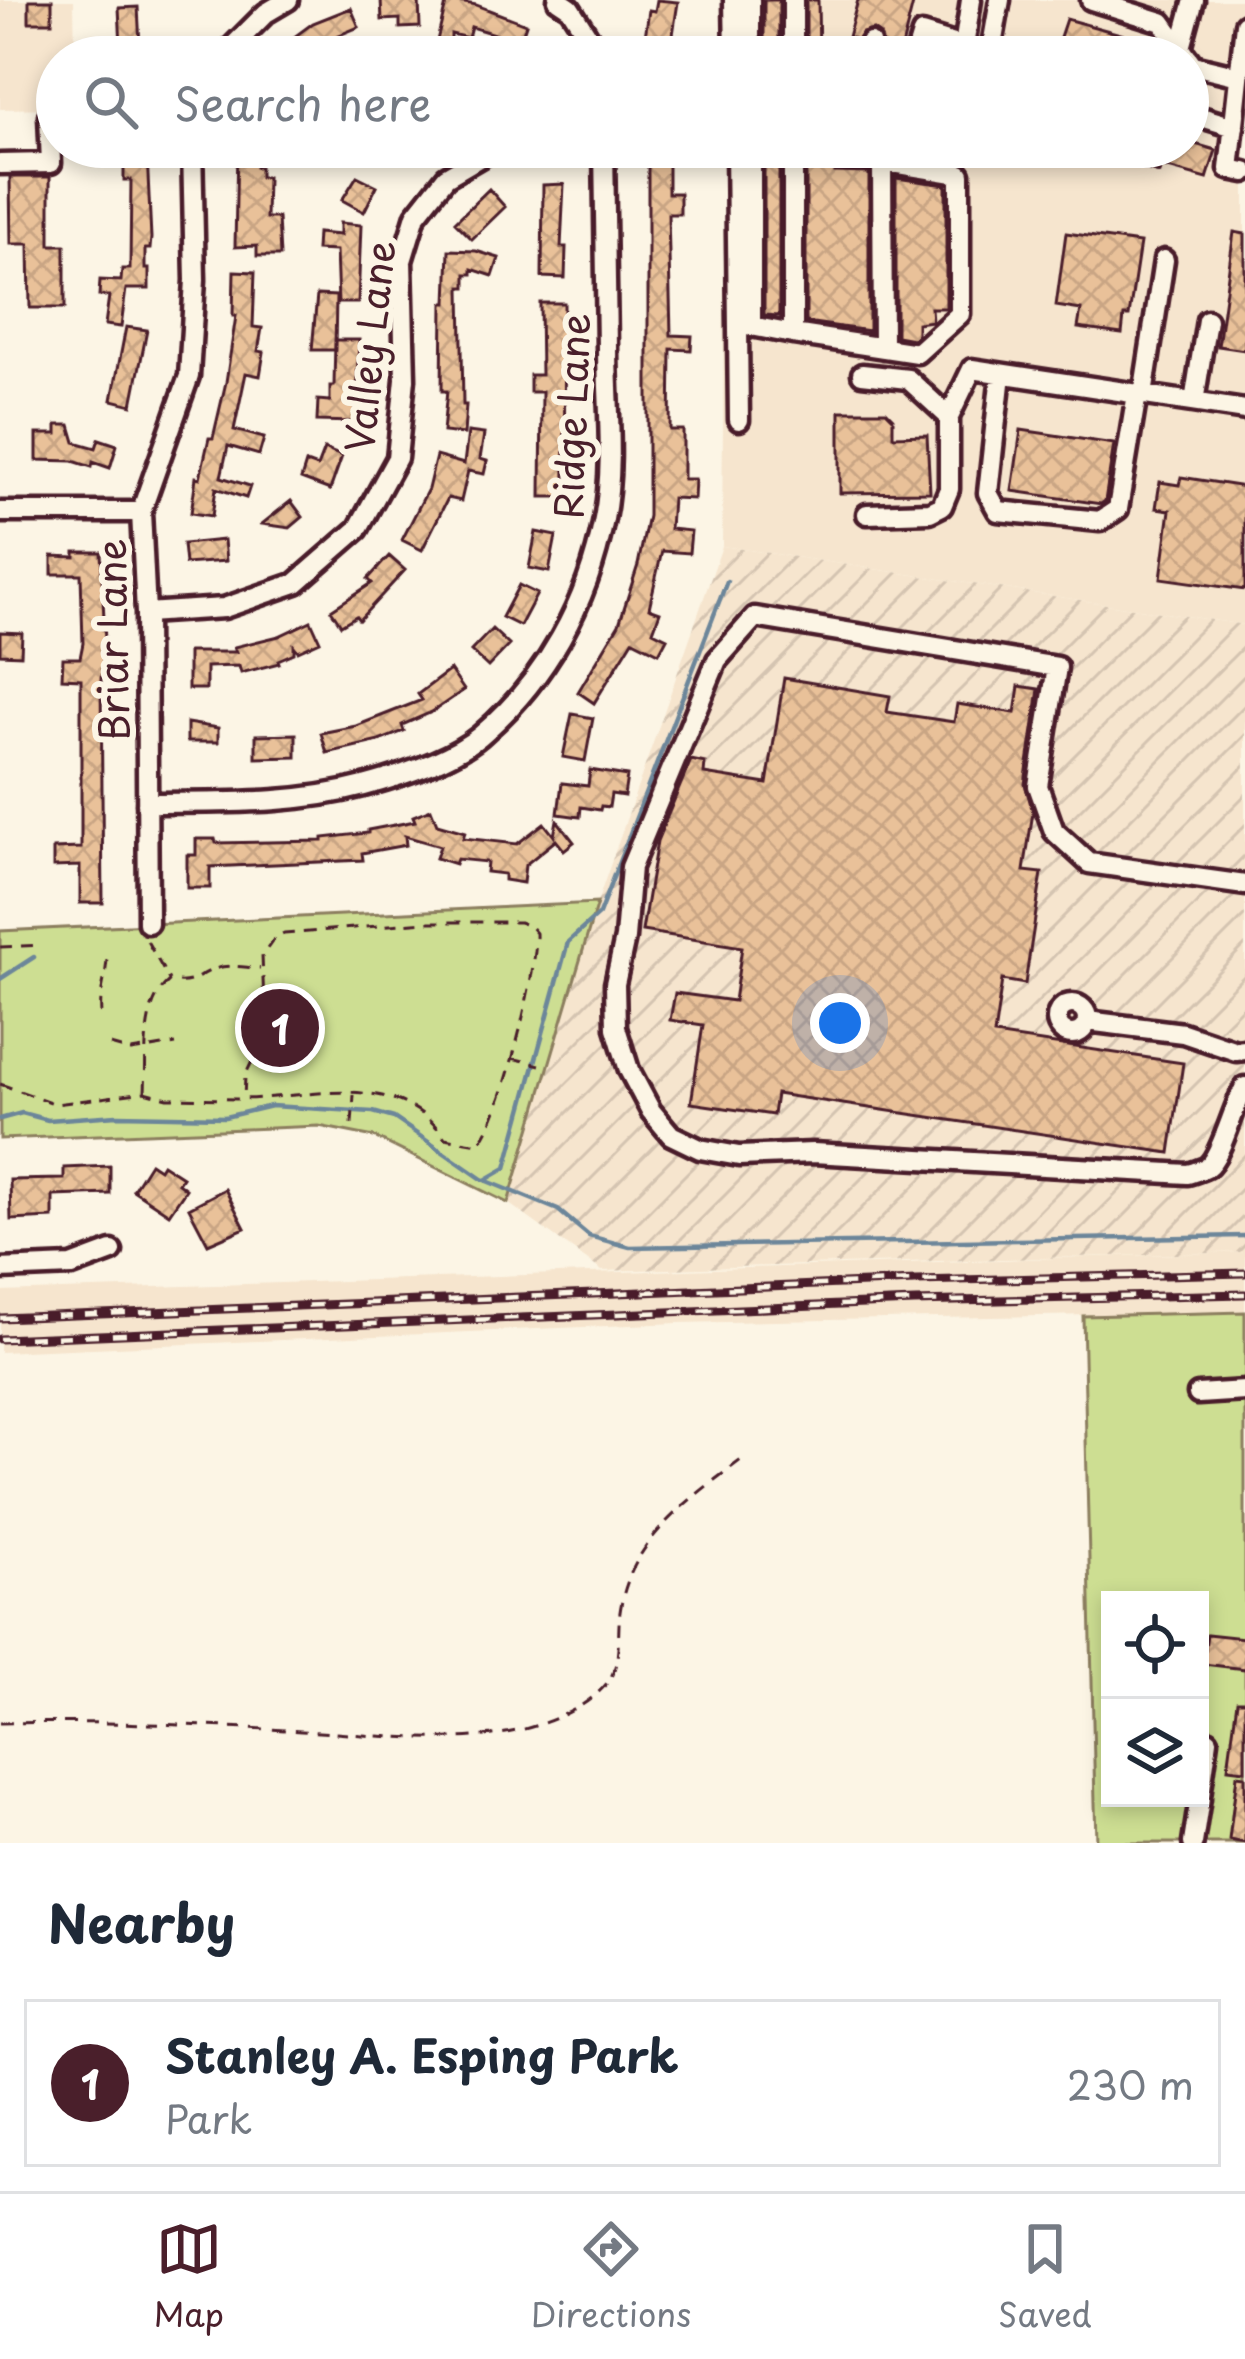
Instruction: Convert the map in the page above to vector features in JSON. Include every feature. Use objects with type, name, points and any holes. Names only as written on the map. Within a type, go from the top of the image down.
[{"type":"street","points":[[243,36],[288,0]]},
{"type":"street","points":[[558,0],[570,8],[588,36]]},
{"type":"street","points":[[734,0],[735,36]]},
{"type":"street","points":[[750,0],[750,36]]},
{"type":"street","points":[[793,0],[793,36]]},
{"type":"street","points":[[966,36],[971,0]]},
{"type":"street","points":[[1091,0],[1162,22],[1172,36]]},
{"type":"street","points":[[1189,36],[1194,0]]},
{"type":"street","points":[[998,36],[1002,3]]},
{"type":"street","points":[[1245,24],[1237,136],[1229,169],[1245,172]]},
{"type":"street","points":[[1209,69],[1239,76]]},
{"type":"street","points":[[1209,123],[1237,136]]},
{"type":"street","points":[[0,164],[36,163]]},
{"type":"street","name":"Briar Lane","points":[[147,932],[146,614],[140,512],[189,376],[195,280],[192,168]]},
{"type":"street","name":"Valley Lane","points":[[146,614],[224,608],[296,584],[358,529],[397,458],[405,379],[402,261],[416,215],[446,177],[461,168]]},
{"type":"street","name":"Ridge Lane","points":[[147,803],[296,798],[363,786],[424,765],[478,738],[535,677],[561,641],[582,601],[605,516],[604,168]]},
{"type":"street","points":[[736,168],[739,420]]},
{"type":"street","points":[[751,168],[752,326],[917,352],[960,314],[960,174],[924,168]]},
{"type":"street","points":[[793,168],[793,334]]},
{"type":"street","points":[[882,168],[883,347]]},
{"type":"street","points":[[1001,374],[988,493],[998,511],[1100,521],[1110,518],[1120,500],[1164,260]]},
{"type":"street","points":[[1194,402],[1207,320]]},
{"type":"street","points":[[867,514],[930,512],[942,506],[949,489],[949,416],[972,369],[1245,410]]},
{"type":"street","points":[[862,374],[908,379],[949,416]]},
{"type":"street","points":[[0,512],[140,512]]},
{"type":"street","points":[[1245,885],[1089,863],[1054,831],[1039,786],[1057,667],[755,617],[717,660],[631,867],[625,938],[615,984],[616,1028],[629,1070],[651,1111],[671,1135],[700,1149],[739,1156],[813,1153],[1188,1174],[1206,1168],[1215,1157],[1245,1087]]},
{"type":"street","points":[[1087,1021],[1183,1033],[1245,1050]]},
{"type":"street","points":[[0,1269],[72,1266],[112,1251]]},
{"type":"street","points":[[1198,1394],[1245,1391]]},
{"type":"street","points":[[1193,1843],[1198,1807]]},
{"type":"path","points":[[0,1084],[56,1104],[145,1092],[168,1098],[244,1100],[294,1093],[397,1098],[436,1124],[445,1138],[478,1144],[490,1130],[510,1058],[521,1037],[536,933],[530,926],[506,921],[425,922],[284,934],[267,947],[262,968],[265,1002],[256,1053],[245,1076],[244,1100]]},
{"type":"path","points":[[147,932],[169,981]]},
{"type":"path","points":[[0,947],[41,945]]},
{"type":"path","points":[[101,1012],[107,956]]},
{"type":"path","points":[[169,981],[186,984],[217,968],[262,968]]},
{"type":"path","points":[[145,1092],[154,999],[169,981]]},
{"type":"path","points":[[110,1045],[130,1051],[176,1043]]},
{"type":"path","points":[[510,1058],[539,1065]]},
{"type":"path","points":[[352,1124],[354,1094]]},
{"type":"path","points":[[0,1723],[193,1725],[459,1737],[522,1730],[573,1709],[608,1683],[625,1592],[644,1546],[677,1510],[741,1460]]},
{"type":"shaded area","points":[[0,0],[74,0],[75,36],[36,36],[36,108],[0,109]]},
{"type":"shaded area","points":[[727,0],[1245,0],[1245,625],[722,546],[725,168],[1209,168],[1209,36],[726,36]]},
{"type":"shaded area","points":[[722,546],[1245,625],[1245,1252],[602,1271],[508,1203],[597,903]]},
{"type":"shaded area","points":[[1245,1252],[1245,1312],[678,1323],[0,1352],[0,1292]]},
{"type":"green space","points":[[597,903],[508,1203],[374,1137],[319,1126],[0,1139],[0,931]]},
{"type":"green space","points":[[1245,1312],[1245,1843],[1096,1843],[1083,1316]]},
{"type":"building","points":[[29,0],[52,0],[52,22],[29,22]]},
{"type":"building","points":[[381,0],[419,0],[420,27],[400,28],[400,19],[382,20]]},
{"type":"building","points":[[447,0],[476,5],[526,24],[522,36],[500,36],[471,27],[469,36],[438,36]]},
{"type":"building","points":[[657,0],[678,2],[673,36],[645,36],[649,10],[655,11]]},
{"type":"building","points":[[764,0],[779,0],[779,36],[764,36]]},
{"type":"building","points":[[806,0],[818,0],[819,36],[806,36]]},
{"type":"building","points":[[858,0],[914,0],[905,36],[880,36],[873,30],[848,36]]},
{"type":"building","points":[[138,7],[140,36],[120,36],[119,8]]},
{"type":"building","points":[[351,8],[359,27],[337,36],[295,36],[313,23]]},
{"type":"building","points":[[1066,19],[1128,36],[1060,36]]},
{"type":"building","points":[[1209,148],[1216,150],[1207,179],[1168,168],[1209,168]]},
{"type":"building","points":[[124,168],[148,168],[151,238],[150,249],[145,249],[149,289],[126,289],[121,327],[105,325],[109,296],[99,296],[100,280],[121,281],[122,269],[130,269],[131,180],[124,180]]},
{"type":"building","points":[[237,168],[260,168],[260,177],[267,177],[266,218],[278,218],[280,256],[257,256],[257,246],[235,247]]},
{"type":"building","points":[[648,168],[668,168],[668,193],[680,193],[680,214],[668,214],[671,335],[692,336],[691,350],[671,349],[670,430],[683,430],[683,479],[695,479],[694,499],[672,498],[670,529],[691,531],[689,553],[662,551],[649,608],[660,612],[653,631],[667,638],[659,653],[633,640],[594,703],[578,692],[619,624],[648,516]]},
{"type":"building","points":[[764,168],[779,168],[779,316],[764,315]]},
{"type":"building","points":[[806,168],[869,173],[869,331],[806,322]]},
{"type":"building","points":[[357,176],[377,186],[364,212],[342,200]]},
{"type":"building","points":[[10,177],[50,177],[50,245],[65,245],[65,308],[30,308],[29,244],[11,244]]},
{"type":"building","points":[[896,178],[946,185],[946,308],[931,308],[932,321],[917,323],[913,339],[896,336]]},
{"type":"building","points":[[564,184],[561,247],[566,247],[565,278],[542,277],[543,185]]},
{"type":"building","points":[[489,189],[505,207],[472,239],[455,222]]},
{"type":"building","points":[[340,223],[361,225],[358,303],[338,303],[336,251],[316,250],[317,233],[340,235]]},
{"type":"building","points":[[1234,232],[1245,234],[1245,350],[1218,346]]},
{"type":"building","points":[[1066,233],[1140,243],[1122,334],[1078,328],[1081,310],[1056,306]]},
{"type":"building","points":[[449,250],[499,258],[493,276],[472,269],[472,274],[466,274],[466,287],[461,287],[464,434],[443,432],[447,391],[442,391],[443,303],[447,303]]},
{"type":"building","points":[[234,271],[255,272],[253,327],[262,328],[258,351],[264,352],[260,376],[246,373],[234,430],[264,438],[259,455],[228,446],[221,477],[250,486],[246,498],[216,488],[212,516],[191,513],[196,477],[200,478],[209,438],[213,438],[226,382],[236,316]]},
{"type":"building","points":[[317,295],[336,296],[335,350],[312,350]]},
{"type":"building","points":[[540,303],[564,303],[565,497],[541,497],[542,392],[530,392],[530,375],[541,375]]},
{"type":"building","points":[[126,327],[147,330],[132,405],[112,400]]},
{"type":"building","points":[[335,340],[359,340],[355,422],[317,421],[318,400],[330,401],[330,386],[334,386]]},
{"type":"building","points":[[840,411],[886,411],[893,418],[893,436],[927,435],[930,492],[840,493]]},
{"type":"building","points":[[57,425],[70,425],[75,442],[96,448],[99,439],[117,445],[110,468],[93,462],[92,467],[37,460],[37,434],[57,434]]},
{"type":"building","points":[[1021,430],[1114,444],[1105,501],[1012,491]]},
{"type":"building","points":[[468,432],[484,434],[480,459],[487,461],[484,474],[468,471],[461,501],[448,498],[422,550],[402,540],[428,489],[436,456],[464,464]]},
{"type":"building","points":[[324,449],[342,456],[330,490],[301,479],[306,463],[317,467]]},
{"type":"building","points":[[1181,477],[1245,487],[1245,590],[1161,578],[1170,510],[1156,508],[1160,482],[1179,485]]},
{"type":"building","points":[[291,501],[303,517],[290,528],[262,524]]},
{"type":"building","points":[[536,532],[556,536],[549,572],[529,568]]},
{"type":"building","points":[[224,540],[226,561],[185,564],[183,544]]},
{"type":"building","points":[[75,552],[101,552],[103,903],[80,903],[80,866],[53,867],[53,849],[81,848],[81,679],[62,678],[63,658],[80,658],[83,643],[81,574],[52,574],[52,556],[75,557]]},
{"type":"building","points":[[389,556],[405,570],[359,620],[356,616],[341,625],[331,610],[372,583],[368,579]]},
{"type":"building","points":[[519,585],[537,594],[520,626],[502,617]]},
{"type":"building","points":[[311,621],[320,641],[298,651],[294,646],[294,653],[279,663],[241,673],[239,666],[206,667],[206,689],[188,689],[188,652],[236,652],[234,647],[279,636]]},
{"type":"building","points":[[492,629],[509,645],[488,667],[471,651]]},
{"type":"building","points":[[0,632],[22,633],[21,655],[0,654]]},
{"type":"building","points":[[450,670],[464,690],[402,725],[404,731],[327,753],[321,733],[356,726],[422,700],[418,694]]},
{"type":"building","points":[[784,678],[890,696],[887,712],[954,722],[957,704],[1015,713],[1019,686],[1039,689],[1025,784],[1033,812],[1024,871],[1042,873],[1025,984],[1002,980],[994,1035],[1183,1063],[1170,1153],[776,1094],[773,1115],[691,1103],[703,1025],[670,1020],[675,993],[734,1001],[742,947],[642,931],[657,841],[691,760],[705,763],[704,774],[767,784]]},
{"type":"building","points":[[572,714],[593,718],[585,761],[563,757]]},
{"type":"building","points":[[187,723],[218,728],[218,742],[187,742]]},
{"type":"building","points":[[296,734],[296,757],[256,758],[256,735]]},
{"type":"building","points":[[590,770],[627,776],[624,796],[611,794],[609,807],[600,810],[581,807],[580,817],[558,814],[562,783],[588,786]]},
{"type":"building","points":[[431,809],[437,824],[465,832],[463,838],[517,844],[544,823],[554,836],[557,820],[574,842],[564,850],[556,840],[525,865],[523,883],[486,872],[487,862],[457,859],[455,864],[436,858],[440,846],[405,836],[406,845],[362,853],[363,860],[210,867],[210,888],[187,888],[187,855],[196,855],[196,839],[215,839],[216,843],[323,841],[415,821],[413,816]]},
{"type":"building","points":[[150,1163],[159,1169],[162,1164],[182,1177],[178,1183],[186,1189],[169,1214],[133,1190]]},
{"type":"building","points":[[110,1166],[110,1194],[53,1196],[53,1218],[11,1220],[10,1180],[64,1179],[64,1168]]},
{"type":"building","points":[[225,1189],[245,1228],[208,1244],[189,1208]]},
{"type":"building","points":[[1209,1634],[1245,1638],[1245,1669],[1209,1665]]},
{"type":"building","points":[[1237,1701],[1245,1701],[1245,1770],[1228,1768]]},
{"type":"building","points":[[1237,1775],[1245,1776],[1245,1843],[1229,1840]]},
{"type":"waterway","points":[[487,1179],[506,1168],[568,942],[599,914],[727,581]]},
{"type":"waterway","points":[[0,979],[34,957]]},
{"type":"waterway","points":[[0,1119],[22,1113],[48,1120],[117,1115],[225,1117],[271,1106],[373,1112],[394,1118],[482,1179],[558,1210],[589,1236],[630,1247],[1245,1236]]},
{"type":"railway","points":[[0,1318],[916,1281],[1245,1273]]},
{"type":"railway","points":[[0,1339],[914,1302],[1245,1294]]},
{"type":"place","name":"Stanley A. Esping Park","points":[[280,1028]]}]
